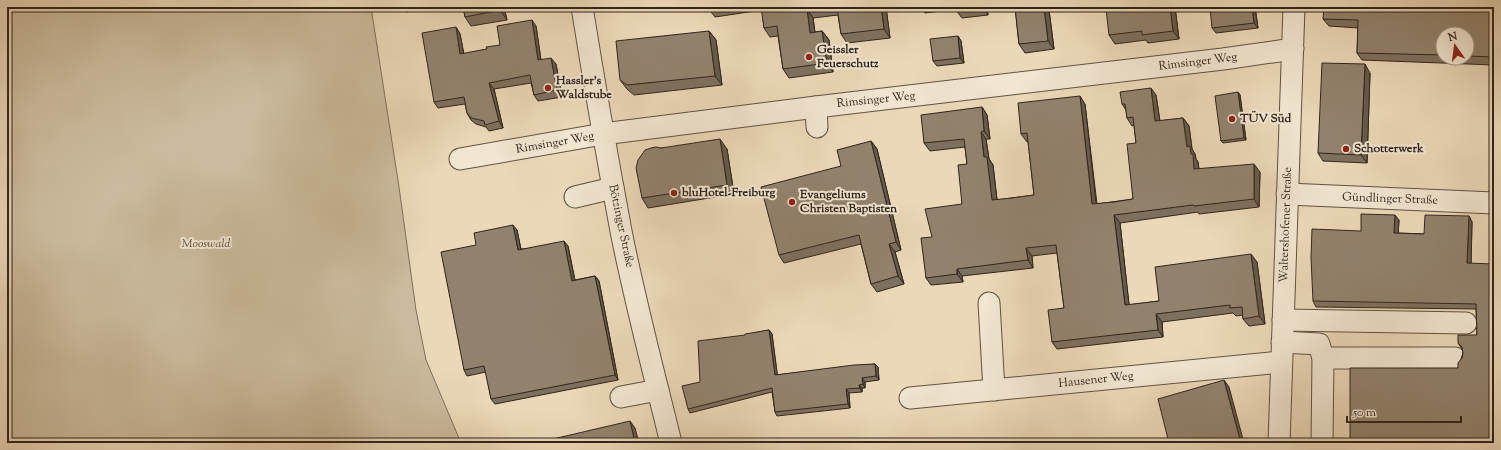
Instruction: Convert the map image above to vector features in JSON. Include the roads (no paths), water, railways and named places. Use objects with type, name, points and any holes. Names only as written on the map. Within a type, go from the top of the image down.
[{"type":"street","name":"Bötzinger Straße","points":[[582,7],[603,134],[622,232],[658,390],[672,443]]},
{"type":"street","name":"Waltershofener Straße","points":[[1279,443],[1294,7]]},
{"type":"street","name":"Rimsinger Weg","points":[[460,159],[603,134],[817,117],[1293,49]]},
{"type":"street","points":[[575,197],[613,188]]},
{"type":"street","name":"Gündlinger Straße","points":[[1287,194],[1494,204]]},
{"type":"street","points":[[989,303],[994,390]]},
{"type":"street","points":[[1283,320],[1466,323]]},
{"type":"street","name":"Hausener Weg","points":[[910,398],[994,390],[1282,352],[1318,344],[1323,358]]},
{"type":"street","points":[[1322,443],[1323,358],[1455,358]]},
{"type":"street","points":[[621,397],[658,390]]},
{"type":"place","name":"Geissler Feuerschutz","points":[[809,57]]},
{"type":"place","name":"Hassler's Waldstube","points":[[548,88]]},
{"type":"place","name":"TÜV Süd","points":[[1232,119]]},
{"type":"place","name":"Schotterwerk","points":[[1346,149]]},
{"type":"place","name":"bluHotel-Freiburg","points":[[674,193]]},
{"type":"place","name":"Evangeliums Christen Baptisten","points":[[792,202]]},
{"type":"park label","name":"Mooswald","points":[[206,244]]}]
